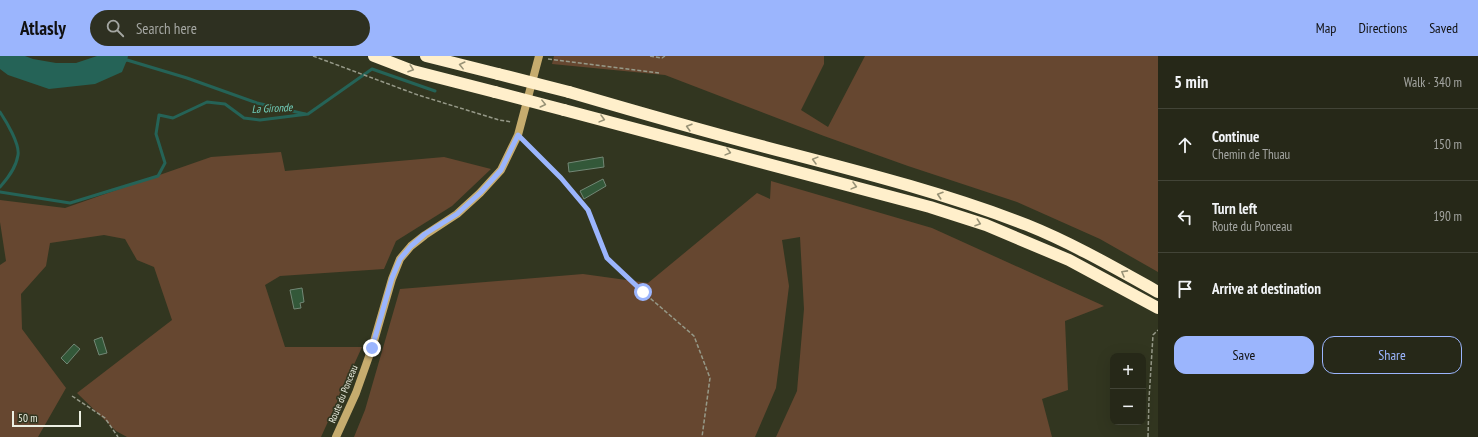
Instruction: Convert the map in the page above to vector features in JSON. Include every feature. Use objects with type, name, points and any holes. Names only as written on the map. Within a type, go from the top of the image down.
[{"type":"highway","points":[[374,56],[413,71],[930,207],[986,226],[1062,257],[1158,308]]},
{"type":"highway","points":[[426,56],[569,92],[711,133],[935,193],[979,207],[1076,247],[1158,292]]},
{"type":"street","name":"Route du Ponceau","points":[[336,437],[356,393],[372,348],[392,278],[400,259],[411,246],[425,234],[457,214],[480,193],[501,170],[518,135],[538,57]]},
{"type":"path","points":[[313,56],[425,97],[499,120],[521,124]]},
{"type":"path","points":[[650,56],[662,58],[665,56]]},
{"type":"path","points":[[538,57],[659,73]]},
{"type":"path","points":[[518,135],[561,178],[588,210],[607,258],[694,336],[710,378],[702,437]]},
{"type":"path","points":[[1148,437],[1153,335],[1158,330]]},
{"type":"path","points":[[72,396],[105,418],[118,437]]},
{"type":"shaded area","points":[[554,56],[824,56],[824,64],[801,110],[828,127],[865,56],[1158,56],[1158,272],[1100,239],[1017,202],[908,166],[824,136],[665,75],[552,64]]},
{"type":"shaded area","points":[[281,152],[285,171],[444,157],[491,169],[452,206],[396,241],[384,269],[280,276],[265,285],[285,347],[362,347],[321,437],[127,437],[116,431],[77,393],[172,320],[154,267],[137,260],[125,239],[104,235],[50,243],[46,266],[21,294],[22,329],[66,388],[38,437],[0,437],[0,265],[6,261],[0,222],[0,200],[65,208],[211,157]]},
{"type":"shaded area","points":[[771,181],[932,228],[1104,306],[1065,321],[1068,390],[1042,399],[1052,437],[776,437],[797,391],[804,309],[800,237],[782,240],[789,286],[776,388],[755,437],[354,437],[365,410],[400,289],[583,274],[648,283],[757,193],[770,199]]},
{"type":"water","points":[[0,56],[25,56],[56,63],[76,63],[97,56],[128,56],[122,72],[95,84],[49,89],[8,75],[0,69]]},
{"type":"building","points":[[603,157],[604,167],[569,172],[568,163]]},
{"type":"building","points":[[603,179],[606,186],[584,199],[580,191]]},
{"type":"building","points":[[302,288],[304,302],[300,303],[301,308],[294,309],[290,290]]},
{"type":"building","points":[[102,337],[107,353],[99,355],[94,340]]},
{"type":"building","points":[[74,344],[80,349],[67,364],[61,358]]},
{"type":"waterway","points":[[125,61],[127,60],[187,78],[257,103],[305,114]]},
{"type":"waterway","name":"La Gironde","points":[[0,192],[70,203],[158,176],[165,163],[156,134],[159,115],[173,118],[207,102],[225,104],[244,118],[260,120],[308,114],[372,69],[435,91]]},
{"type":"waterway","points":[[0,112],[12,133],[18,150],[14,168],[0,187]]},
{"type":"route","points":[[372,348],[392,278],[400,259],[411,246],[425,234],[457,214],[480,193],[501,170],[518,135],[561,178],[588,210],[607,258],[643,292]]}]
